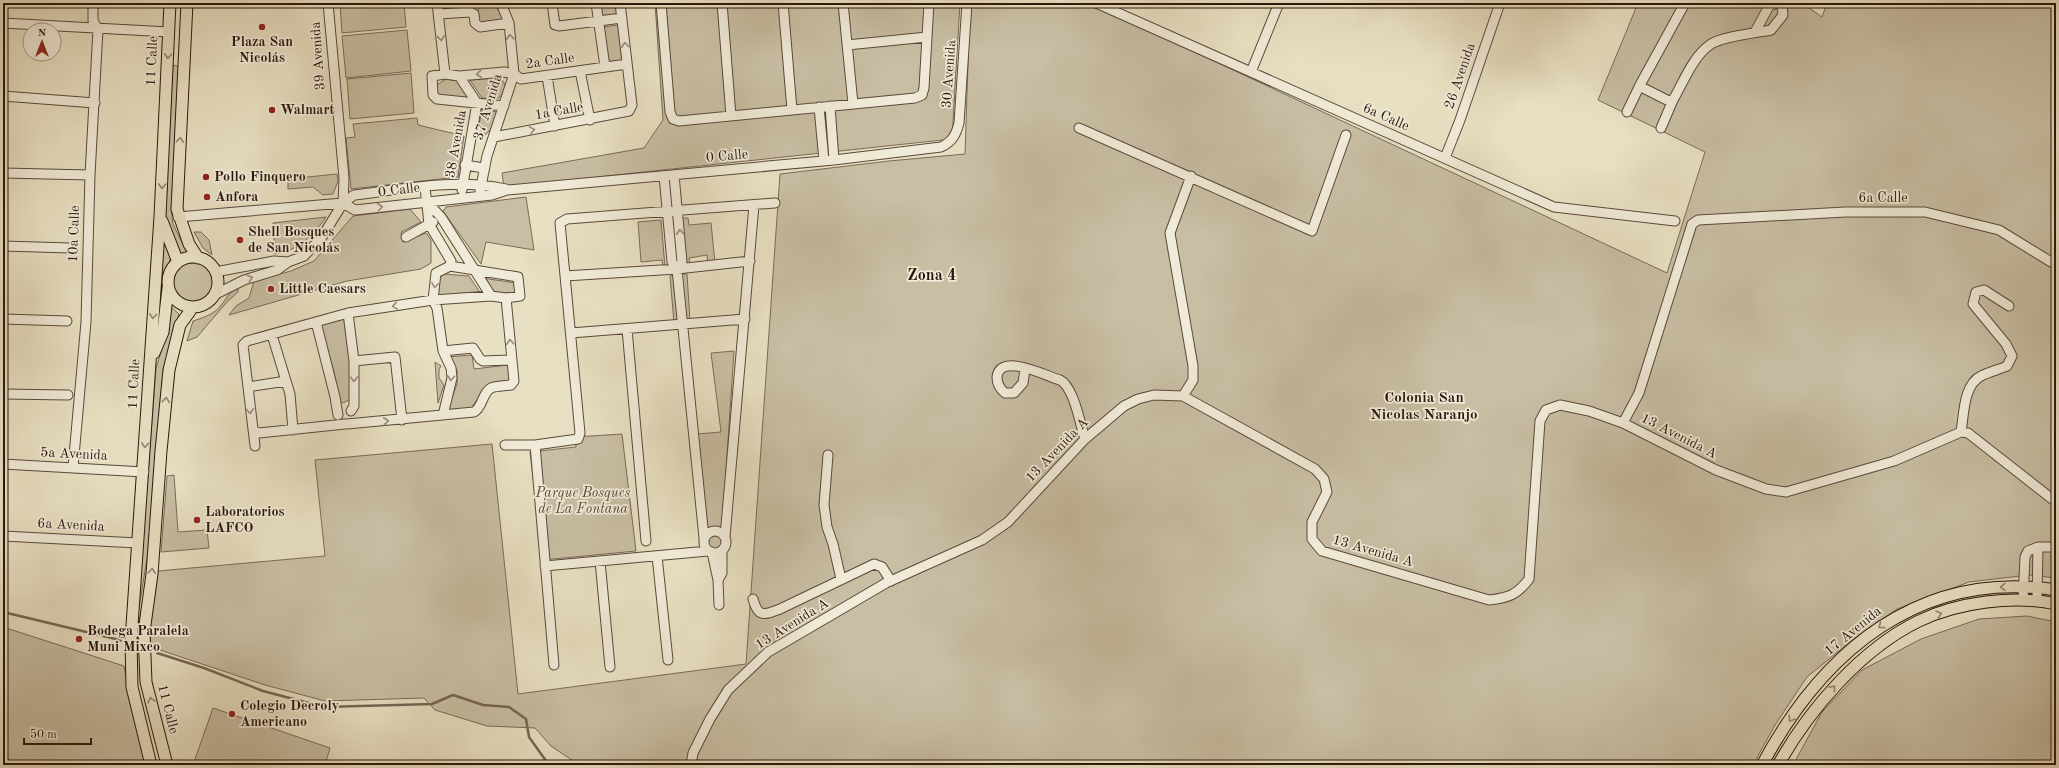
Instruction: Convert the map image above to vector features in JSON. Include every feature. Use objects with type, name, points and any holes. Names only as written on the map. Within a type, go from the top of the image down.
[{"type":"main road","name":"11 Calle","points":[[151,765],[132,687],[131,640],[144,472],[160,217],[170,3]]},
{"type":"main road","points":[[168,288],[177,302],[192,307],[205,304],[214,295],[218,283],[215,272],[211,266],[198,258],[189,244],[178,217],[177,209],[187,3]]},
{"type":"main road","points":[[160,217],[178,262]]},
{"type":"main road","points":[[150,365],[163,332],[170,273],[178,262],[184,259],[198,258]]},
{"type":"main road","name":"11 Calle","points":[[167,765],[146,682],[144,632],[152,574],[161,451],[169,370],[180,325],[192,307]]},
{"type":"main road","name":"17 Avenida","points":[[1762,765],[1792,717],[1814,687],[1848,652],[1890,620],[1946,596],[1971,590],[2024,586],[2056,590]]},
{"type":"main road","points":[[1778,765],[1803,726],[1841,679],[1903,631],[1919,621],[1941,613],[1990,602],[2037,600],[2056,604]]},
{"type":"street","name":"10a Calle","points":[[73,468],[86,322],[90,175],[98,29],[93,21],[93,3]]},
{"type":"street","name":"39 Avenida","points":[[328,3],[344,178],[343,203]]},
{"type":"street","points":[[437,3],[445,74]]},
{"type":"street","name":"37 Avenida","points":[[479,196],[484,168],[514,74],[509,23],[501,3]]},
{"type":"street","points":[[552,3],[555,24],[622,18]]},
{"type":"street","points":[[596,3],[605,67]]},
{"type":"street","points":[[620,3],[627,64]]},
{"type":"street","points":[[661,3],[670,112],[673,119],[679,121],[915,98],[922,95],[924,88],[929,3]]},
{"type":"street","points":[[722,3],[731,116]]},
{"type":"street","points":[[783,3],[792,110]]},
{"type":"street","points":[[843,3],[853,104]]},
{"type":"street","name":"30 Avenida","points":[[949,143],[957,134],[960,123],[968,3]]},
{"type":"street","name":"6a Calle","points":[[1096,3],[1554,206],[1675,221]]},
{"type":"street","points":[[1251,72],[1279,3]]},
{"type":"street","name":"26 Avenida","points":[[1445,158],[1460,120],[1500,3]]},
{"type":"street","points":[[1627,112],[1640,85],[1685,3]]},
{"type":"street","points":[[439,14],[470,12],[474,14],[475,24],[480,27],[509,23]]},
{"type":"street","points":[[3,23],[169,32]]},
{"type":"street","points":[[1661,128],[1697,57],[1712,43],[1755,32]]},
{"type":"street","points":[[847,45],[927,37]]},
{"type":"street","name":"2a Calle","points":[[477,103],[434,98],[432,76],[445,74],[459,76],[504,72],[514,74],[521,79],[627,64]]},
{"type":"street","name":"1a Calle","points":[[494,137],[590,120],[629,111],[632,105],[627,64]]},
{"type":"street","points":[[580,71],[590,120]]},
{"type":"street","name":"38 Avenida","points":[[459,76],[477,103],[465,165],[462,198]]},
{"type":"street","points":[[546,76],[555,126]]},
{"type":"street","points":[[1640,85],[1669,101],[1674,100]]},
{"type":"street","points":[[3,96],[95,103]]},
{"type":"street","points":[[477,103],[504,106]]},
{"type":"street","points":[[830,106],[834,160]]},
{"type":"street","points":[[818,107],[824,161]]},
{"type":"street","points":[[820,128],[831,127]]},
{"type":"street","points":[[1079,128],[1191,176],[1312,231],[1346,135]]},
{"type":"street","name":"0 Calle","points":[[343,203],[355,210],[426,201],[492,195],[507,190],[674,176],[932,149],[949,143]]},
{"type":"street","points":[[465,165],[484,168]]},
{"type":"street","points":[[3,173],[90,175]]},
{"type":"street","points":[[664,176],[672,262],[677,269],[683,324],[704,545],[710,552],[718,580],[719,605]]},
{"type":"street","points":[[674,176],[682,262],[677,269]]},
{"type":"street","points":[[1183,396],[1193,380],[1193,366],[1170,233],[1191,176]]},
{"type":"street","name":"0 Calle","points":[[178,217],[343,203],[354,195],[425,187],[463,184],[507,190]]},
{"type":"street","points":[[425,187],[429,224],[451,261],[450,266]]},
{"type":"street","points":[[426,201],[441,217],[491,296]]},
{"type":"street","points":[[214,295],[244,280],[277,270],[288,262],[304,256],[322,237],[343,203]]},
{"type":"street","points":[[505,445],[535,444],[578,439],[580,433],[560,223],[567,220],[775,203]]},
{"type":"street","points":[[718,580],[722,573],[722,550],[726,544],[725,537],[754,205]]},
{"type":"street","name":"6a Calle","points":[[1623,423],[1639,393],[1692,224],[1698,220],[1845,212],[1925,212],[1999,230],[2056,265]]},
{"type":"street","points":[[406,237],[441,217]]},
{"type":"street","points":[[440,242],[452,234]]},
{"type":"street","points":[[3,246],[70,248]]},
{"type":"street","points":[[215,272],[274,261],[288,262]]},
{"type":"street","points":[[565,276],[677,269],[750,261]]},
{"type":"street","points":[[255,446],[243,345],[248,341],[348,313],[433,300],[491,296],[506,298],[520,296],[518,277],[450,266],[436,272],[433,300],[437,308],[443,351],[451,368],[452,378],[443,415]]},
{"type":"street","points":[[2009,306],[1984,290],[1976,292],[1974,296],[1973,304],[2006,344],[2012,356],[2006,366],[1981,376],[1972,383],[1968,393],[1961,432],[1968,433],[1976,438],[2056,502]]},
{"type":"street","points":[[254,431],[259,433],[326,426],[342,420],[365,423],[402,420],[474,412],[478,410],[486,392],[491,388],[511,385],[514,381],[506,298]]},
{"type":"street","points":[[342,420],[352,422],[354,406],[354,361],[348,313]]},
{"type":"street","points":[[3,319],[67,321]]},
{"type":"street","points":[[571,333],[744,319]]},
{"type":"street","points":[[316,322],[342,420]]},
{"type":"street","points":[[627,329],[646,541]]},
{"type":"street","points":[[272,335],[290,394],[293,430]]},
{"type":"street","points":[[443,351],[473,348],[483,361],[512,360]]},
{"type":"street","points":[[354,361],[395,357],[402,420]]},
{"type":"street","points":[[1025,368],[1060,380],[1067,386],[1085,439]]},
{"type":"street","points":[[248,387],[286,381]]},
{"type":"street","points":[[3,394],[68,395]]},
{"type":"street","name":"13 Avenida A","points":[[691,765],[693,753],[710,719],[728,690],[768,652],[891,581],[982,540],[1008,522],[1085,439],[1124,406],[1138,399],[1154,395],[1183,396],[1315,469],[1324,479],[1327,492],[1312,522],[1312,539],[1322,551],[1488,600],[1503,598],[1520,592],[1529,579],[1540,421],[1546,410],[1560,405],[1589,411],[1623,423],[1716,470],[1766,489],[1786,492],[1894,461],[1961,432]]},
{"type":"street","points":[[342,420],[344,409],[365,423]]},
{"type":"street","points":[[535,444],[554,665]]},
{"type":"street","points":[[828,455],[824,506],[827,527],[833,544],[841,579]]},
{"type":"street","name":"5a Avenida","points":[[3,464],[144,472]]},
{"type":"street","points":[[704,538],[713,531],[720,532],[725,537]]},
{"type":"street","name":"6a Avenida","points":[[3,536],[138,543]]},
{"type":"street","points":[[2037,600],[2038,547]]},
{"type":"street","points":[[2023,600],[2026,557],[2028,551],[2038,547],[2056,547]]},
{"type":"street","points":[[545,566],[722,550]]},
{"type":"street","points":[[657,556],[668,660]]},
{"type":"street","points":[[600,561],[610,667]]},
{"type":"street","points":[[753,599],[756,610],[760,613],[767,614],[874,564],[882,567],[891,581]]},
{"type":"green space","points":[[340,3],[404,3],[406,27],[342,33]]},
{"type":"green space","points":[[443,3],[494,3],[504,20],[479,22],[478,7],[444,10]]},
{"type":"green space","points":[[600,3],[618,3],[619,17],[602,18]]},
{"type":"green space","points":[[655,3],[960,3],[952,139],[504,187],[502,173],[644,148],[663,120]]},
{"type":"green space","points":[[970,3],[1090,3],[1667,273],[1705,152],[1598,100],[1638,3],[1802,3],[1822,17],[1827,3],[2056,3],[2056,578],[2029,575],[1969,582],[1897,609],[1855,638],[1807,677],[1775,725],[1753,765],[579,765],[551,746],[535,728],[487,726],[435,710],[424,698],[325,701],[265,685],[151,647],[149,626],[158,571],[325,556],[315,460],[492,444],[518,694],[746,664],[780,174],[889,161],[965,154]]},
{"type":"green space","points":[[619,25],[622,62],[608,65],[603,27]]},
{"type":"green space","points":[[407,30],[411,71],[346,78],[342,36]]},
{"type":"green space","points":[[173,65],[181,67],[171,209],[173,224],[187,253],[182,255],[166,225],[165,208]]},
{"type":"green space","points":[[411,73],[414,113],[350,119],[347,79]]},
{"type":"green space","points":[[499,78],[504,83],[505,89],[502,95],[496,99],[482,98],[470,80]]},
{"type":"green space","points":[[446,79],[457,81],[469,96],[466,99],[438,95],[435,86]]},
{"type":"green space","points":[[482,109],[497,112],[494,126],[483,137],[477,136]]},
{"type":"green space","points":[[417,118],[418,125],[464,136],[458,177],[351,189],[346,138],[355,137],[353,124]]},
{"type":"green space","points":[[337,174],[338,181],[333,194],[323,195],[313,187],[288,189],[288,179]]},
{"type":"green space","points":[[526,197],[534,250],[486,242],[481,264],[443,211],[446,207]]},
{"type":"green space","points":[[410,209],[421,222],[401,232],[403,242],[426,233],[431,240],[431,263],[421,269],[347,281],[229,315],[236,306],[249,298],[254,281],[291,271],[314,261],[353,216]]},
{"type":"green space","points":[[326,217],[305,241],[298,246],[275,254],[273,223]]},
{"type":"green space","points":[[682,218],[688,218],[689,225],[711,223],[715,263],[708,264],[707,255],[689,258],[690,266],[686,266]]},
{"type":"green space","points":[[661,220],[665,267],[663,267],[662,260],[641,262],[638,222]]},
{"type":"green space","points":[[194,232],[201,232],[209,240],[212,255],[203,248]]},
{"type":"green space","points":[[163,241],[169,252],[170,261],[161,281]]},
{"type":"green space","points":[[193,263],[204,266],[210,272],[213,283],[210,294],[204,300],[193,303],[182,300],[176,294],[173,283],[176,272],[182,266]]},
{"type":"green space","points":[[444,274],[469,276],[481,294],[439,297],[436,294],[438,280]]},
{"type":"green space","points":[[681,274],[687,274],[690,321],[685,322]]},
{"type":"green space","points":[[675,275],[678,322],[674,323],[670,276]]},
{"type":"green space","points":[[482,278],[516,283],[516,293],[492,293]]},
{"type":"green space","points":[[238,288],[238,292],[227,302],[197,337],[187,341],[193,321],[213,313],[219,308],[229,294]]},
{"type":"green space","points":[[170,306],[179,314],[163,370],[148,552],[137,621],[156,368],[167,333]]},
{"type":"green space","points":[[344,319],[350,361],[351,399],[343,403],[339,401],[334,372],[320,325]]},
{"type":"green space","points":[[734,351],[722,531],[716,528],[708,531],[697,434],[721,432],[711,353]]},
{"type":"green space","points":[[472,355],[474,369],[508,365],[510,384],[487,386],[469,411],[446,414],[457,384],[457,370],[447,357]]},
{"type":"green space","points":[[435,362],[441,366],[439,369],[439,378],[444,385],[438,403]]},
{"type":"green space","name":"Parque Bosques de La Fontana","points":[[622,434],[636,551],[543,560],[530,452],[576,447],[575,437]]},
{"type":"green space","points":[[174,475],[178,532],[207,530],[209,548],[161,552],[167,476]]},
{"type":"green space","points":[[715,535],[720,537],[722,542],[720,547],[715,549],[710,547],[708,542],[710,537]]},
{"type":"green space","points":[[2027,616],[2056,622],[2056,765],[1793,765],[1822,712],[1862,670],[1921,639],[1979,619]]},
{"type":"green space","points":[[3,627],[124,666],[128,688],[148,765],[3,765]]},
{"type":"green space","points":[[213,708],[330,748],[325,765],[193,765]]},
{"type":"waterway","points":[[3,612],[124,641]]},
{"type":"waterway","points":[[157,653],[204,668],[263,691],[324,707],[432,704],[453,695],[483,705],[509,707],[526,719],[529,737],[549,765]]},
{"type":"place","name":"Plaza San Nicolás","points":[[262,27]]},
{"type":"place","name":"Walmart","points":[[272,110]]},
{"type":"place","name":"Pollo Finquero","points":[[206,177]]},
{"type":"place","name":"Anfora","points":[[207,197]]},
{"type":"place","name":"Shell Bosques de San Nicolás","points":[[240,240]]},
{"type":"place","name":"Little Caesars","points":[[271,289]]},
{"type":"place","name":"Laboratorios LAFCO","points":[[197,520]]},
{"type":"place","name":"Bodega Paralela Muni Mixco","points":[[79,639]]},
{"type":"place","name":"Colegio Decroly Americano","points":[[232,714]]},
{"type":"district","name":"Zona 4","points":[[932,276]]},
{"type":"district","name":"Colonia San Nicolas Naranjo","points":[[1424,406]]}]
